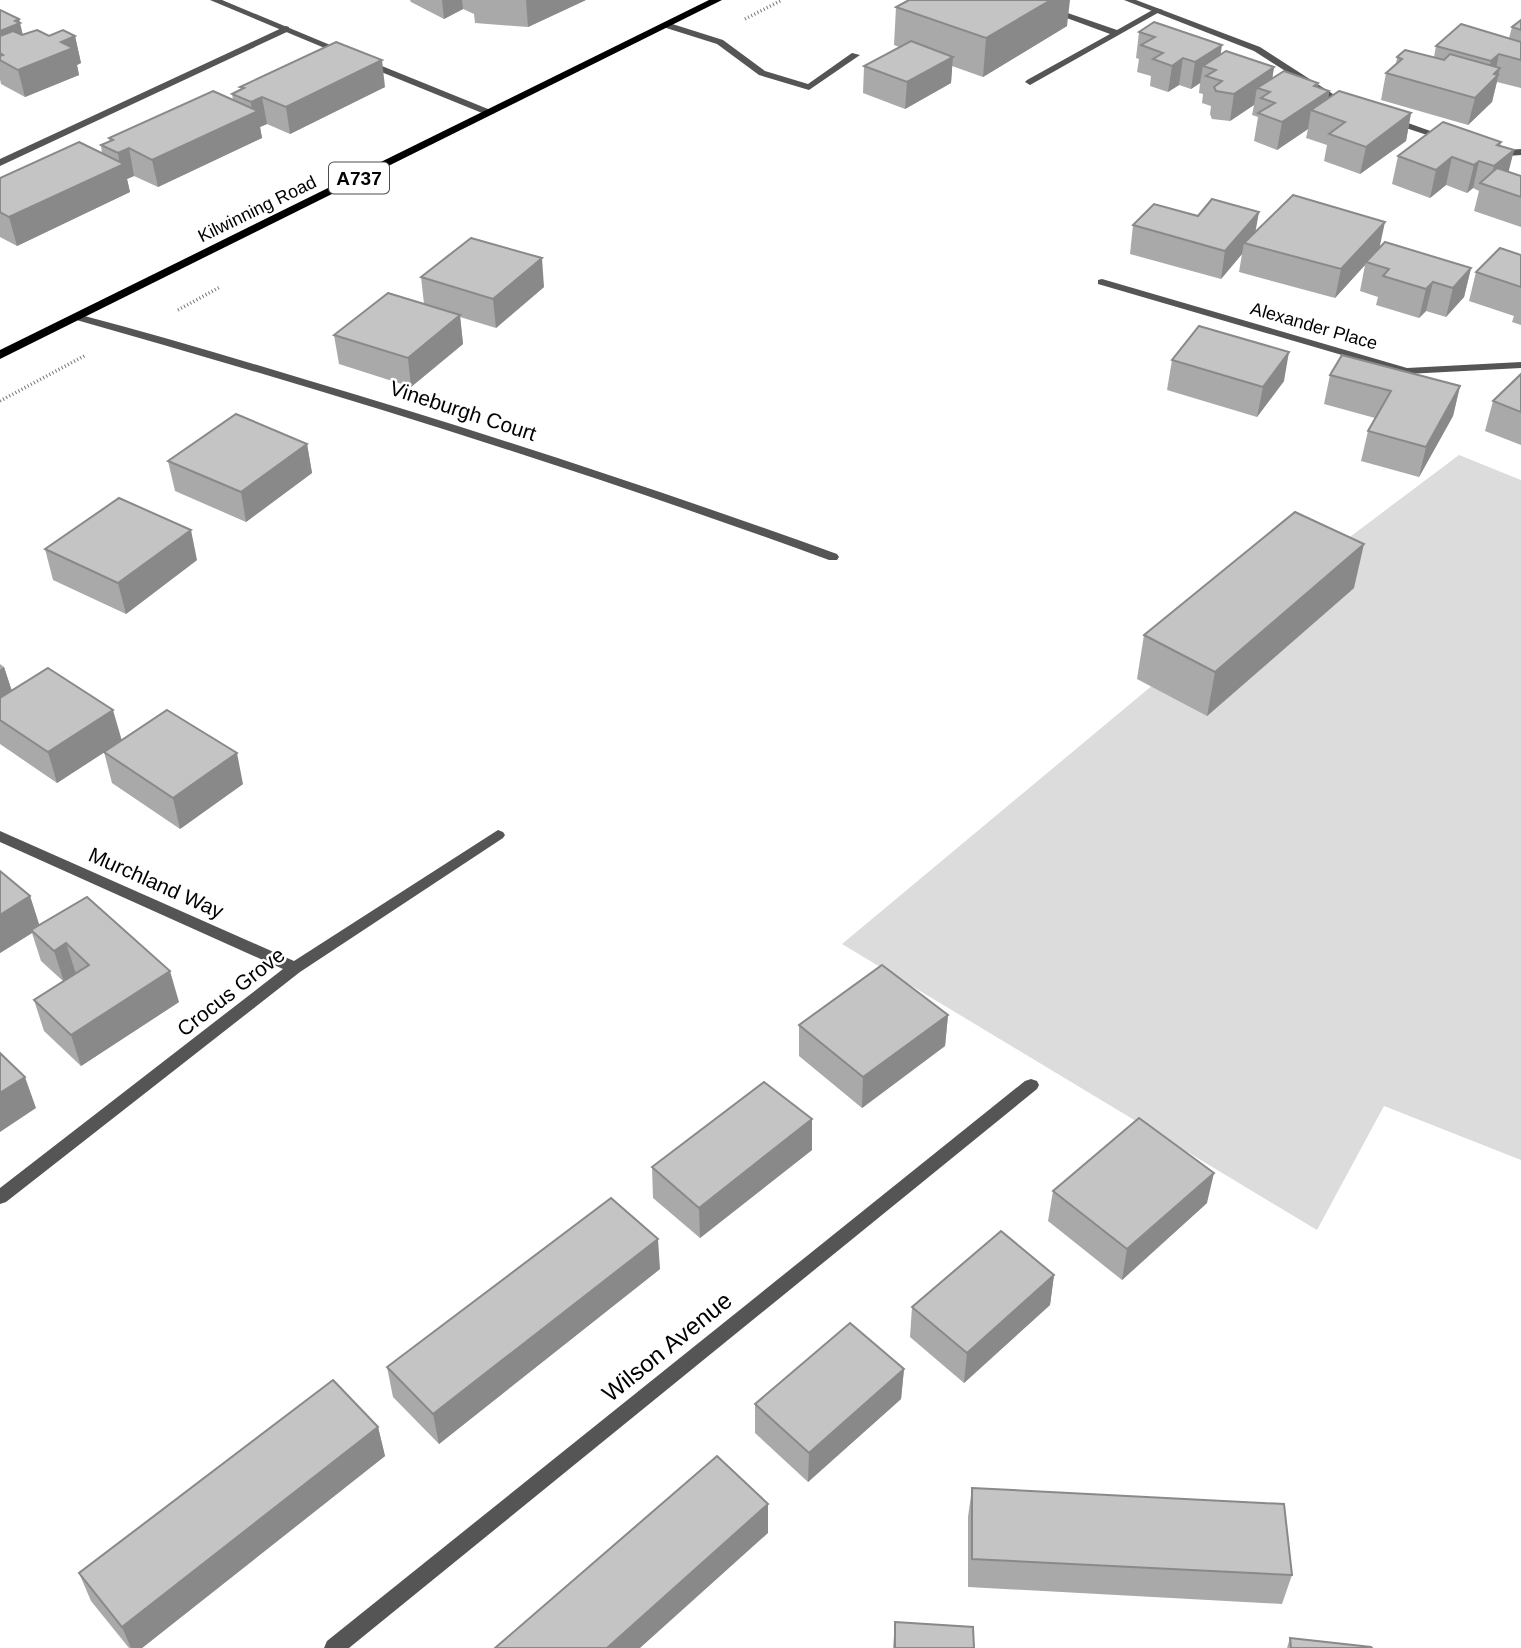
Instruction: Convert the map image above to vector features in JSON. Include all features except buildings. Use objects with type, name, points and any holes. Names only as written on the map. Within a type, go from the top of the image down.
[{"type":"main road","name":"Kilwinning Road","points":[[0,355],[717,0]]},
{"type":"street","points":[[214,0],[350,56]]},
{"type":"street","points":[[1022,0],[1118,33]]},
{"type":"street","points":[[1128,0],[1257,49],[1339,103],[1352,107]]},
{"type":"street","points":[[1030,82],[1159,10]]},
{"type":"street","points":[[666,25],[720,42],[762,73],[809,87],[855,55]]},
{"type":"street","points":[[0,163],[286,30]]},
{"type":"street","points":[[363,61],[490,113]]},
{"type":"street","points":[[1378,116],[1457,142]]},
{"type":"street","points":[[1483,150],[1496,154],[1521,152]]},
{"type":"street","name":"Alexander Place","points":[[1102,282],[1407,371],[1521,365]]},
{"type":"street","name":"Vineburgh Court","points":[[77,317],[340,391],[736,521],[833,557]]},
{"type":"street","name":"Crocus Grove","points":[[0,1197],[295,968],[498,835]]},
{"type":"street","name":"Murchland Way","points":[[0,836],[295,968]]},
{"type":"street","name":"Wilson Avenue","points":[[334,1648],[1031,1085]]},
{"type":"shaded area","points":[[1459,455],[1521,480],[1521,1160],[1384,1106],[1317,1230],[842,944],[1154,684]]}]
